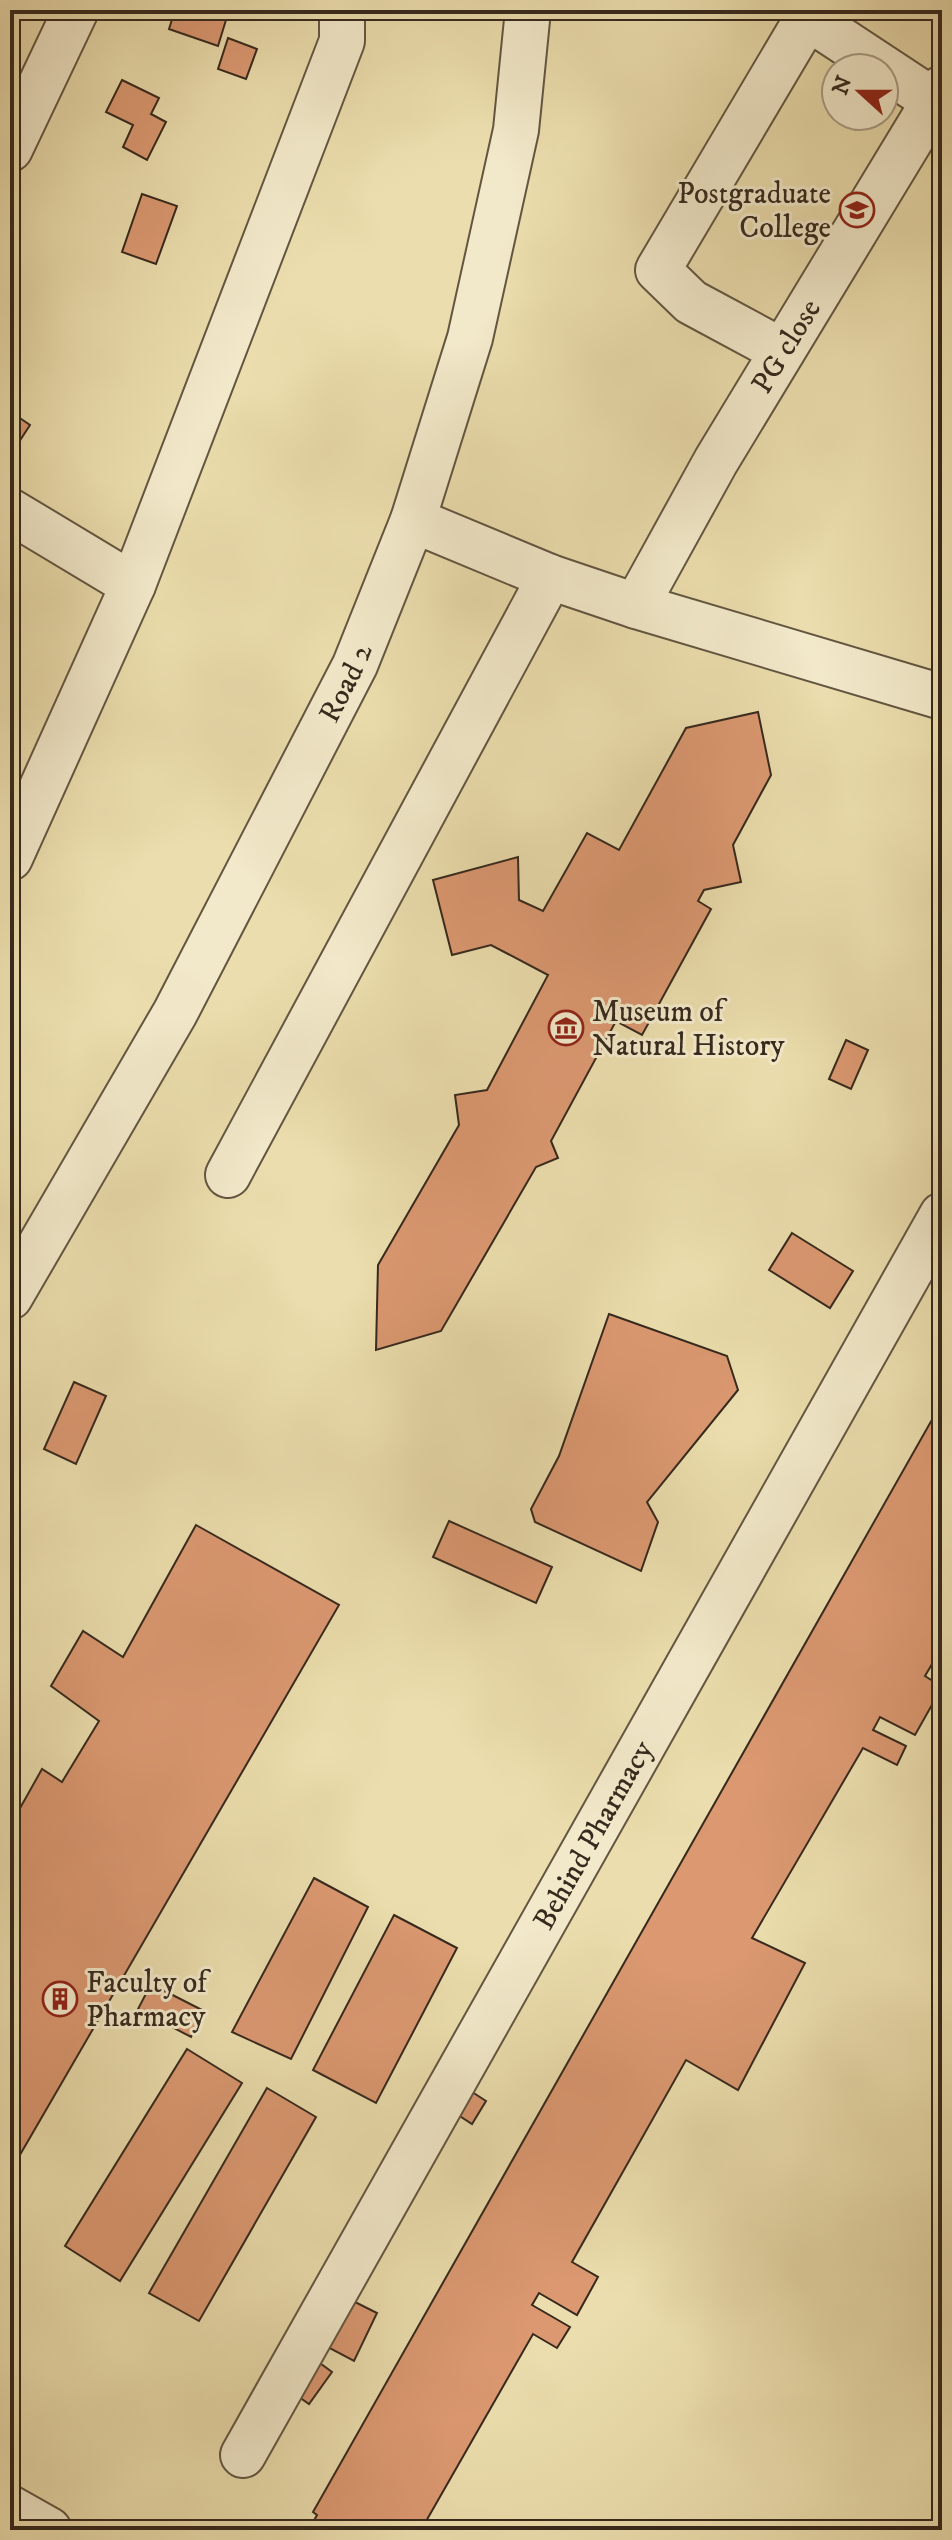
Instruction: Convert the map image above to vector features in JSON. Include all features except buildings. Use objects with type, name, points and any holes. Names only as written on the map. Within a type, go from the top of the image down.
[{"type":"street","points":[[10,149],[76,10]]},
{"type":"street","points":[[10,858],[133,585],[342,41],[342,10]]},
{"type":"street","name":"Road 2","points":[[11,1292],[175,1013],[355,665],[413,520],[470,338],[516,130],[528,10]]},
{"type":"street","points":[[782,351],[691,302],[658,270],[810,14],[938,95]]},
{"type":"street","name":"PG close","points":[[636,606],[716,461],[938,95]]},
{"type":"street","points":[[10,511],[133,585]]},
{"type":"street","points":[[413,520],[550,577],[636,606],[942,697]]},
{"type":"street","points":[[228,1175],[550,577]]},
{"type":"street","name":"Behind Pharmacy","points":[[243,2455],[942,1215]]},
{"type":"street","points":[[10,2508],[49,2530]]},
{"type":"place","name":"Postgraduate College","points":[[857,210]]},
{"type":"place","name":"Museum of Natural History","points":[[566,1028]]},
{"type":"place","name":"Faculty of Pharmacy","points":[[60,1999]]}]
